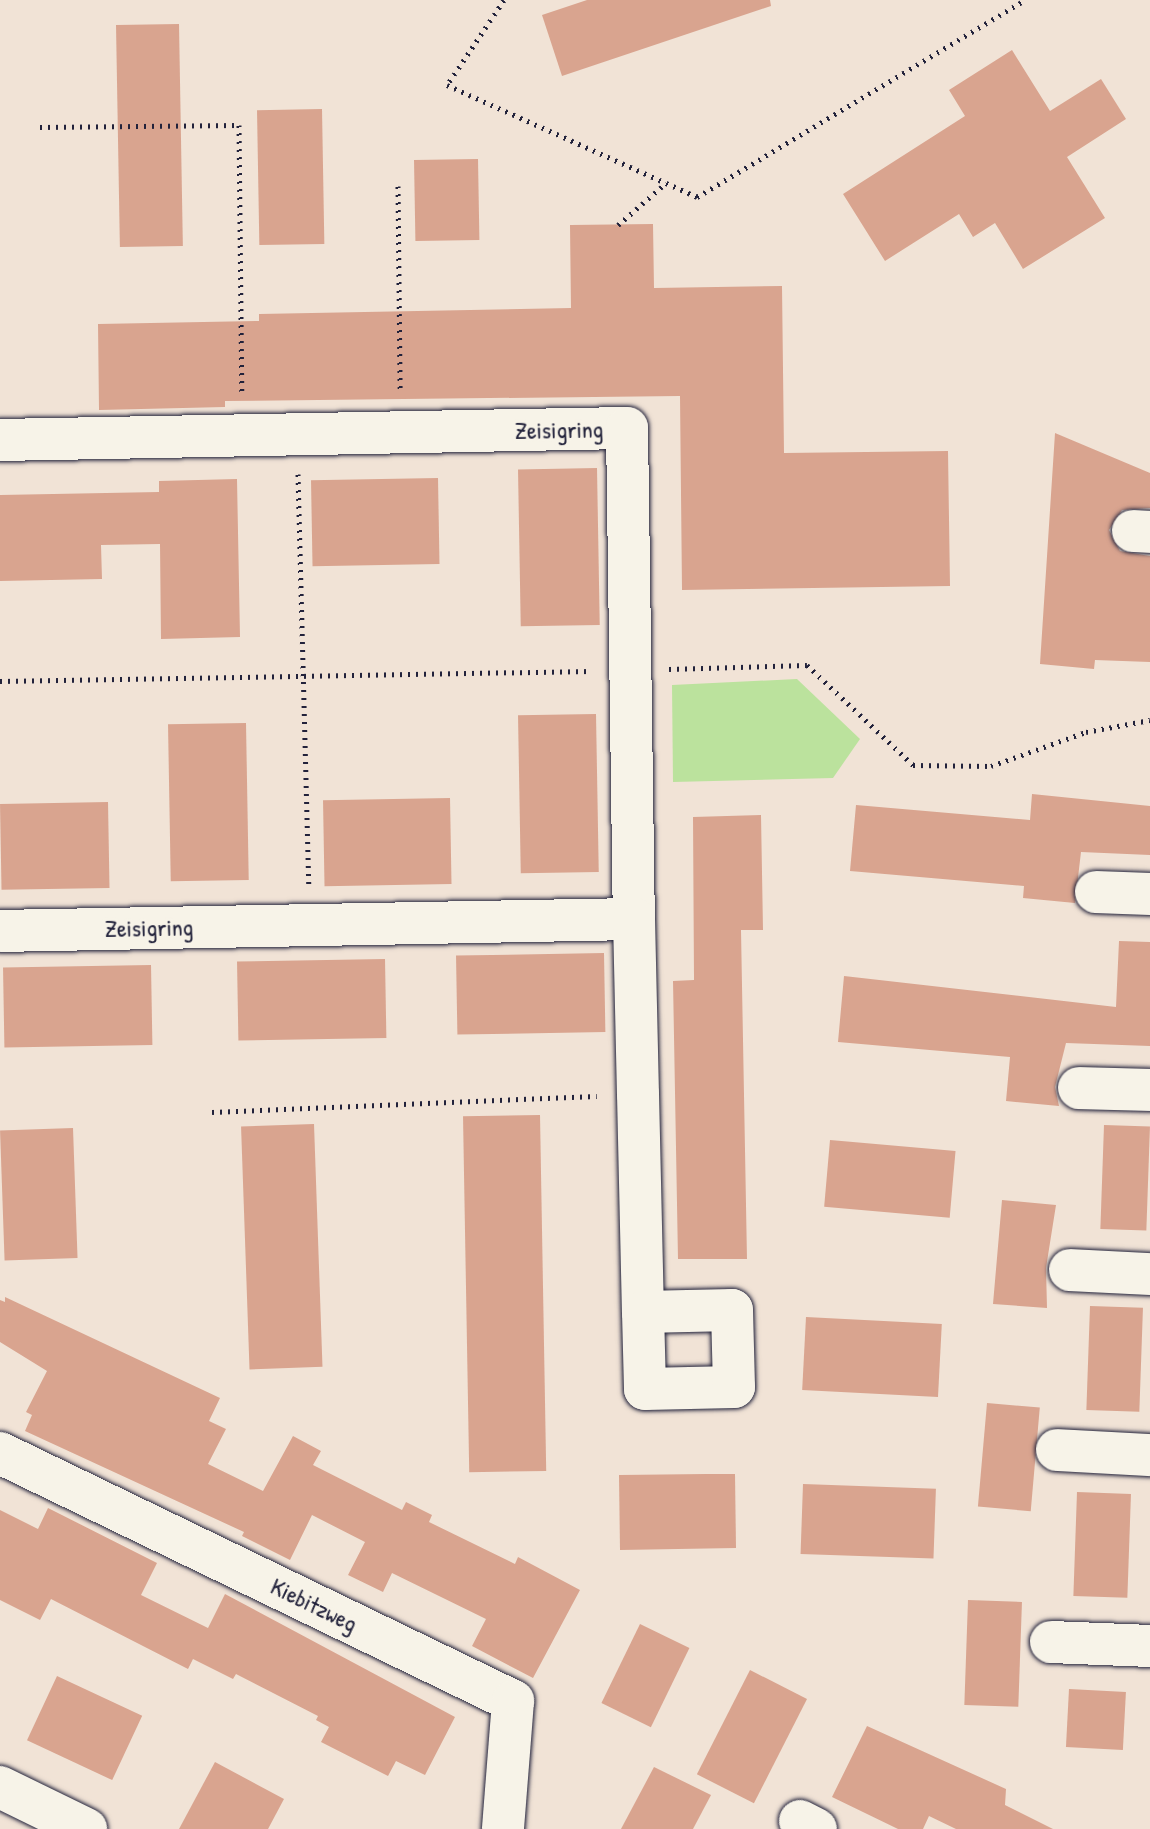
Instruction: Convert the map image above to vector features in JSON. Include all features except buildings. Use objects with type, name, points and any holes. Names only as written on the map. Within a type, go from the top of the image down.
[{"type":"street","name":"Zeisigring","points":[[0,440],[627,428],[643,1312]]},
{"type":"street","points":[[1096,892],[1150,894]]},
{"type":"street","name":"Zeisigring","points":[[0,931],[634,919]]},
{"type":"street","points":[[1079,1088],[1150,1090]]},
{"type":"street","points":[[1070,1270],[1150,1274]]},
{"type":"street","points":[[1057,1450],[1150,1455]]},
{"type":"street","name":"Kiebitzweg","points":[[0,1453],[513,1701],[503,1829]]},
{"type":"street","points":[[1051,1642],[1150,1646]]},
{"type":"street","points":[[0,1787],[86,1829]]},
{"type":"path","points":[[504,0],[447,85],[697,197],[1025,0]]},
{"type":"path","points":[[40,127],[239,125],[242,435]]},
{"type":"path","points":[[618,225],[666,183]]},
{"type":"path","points":[[398,186],[401,433]]},
{"type":"path","points":[[297,434],[310,925]]},
{"type":"path","points":[[0,681],[305,678],[807,665],[913,765],[991,766],[1086,732],[1150,720]]},
{"type":"path","points":[[212,1112],[638,1094]]},
{"type":"green space","points":[[797,679],[860,739],[833,778],[673,782],[672,685]]}]
